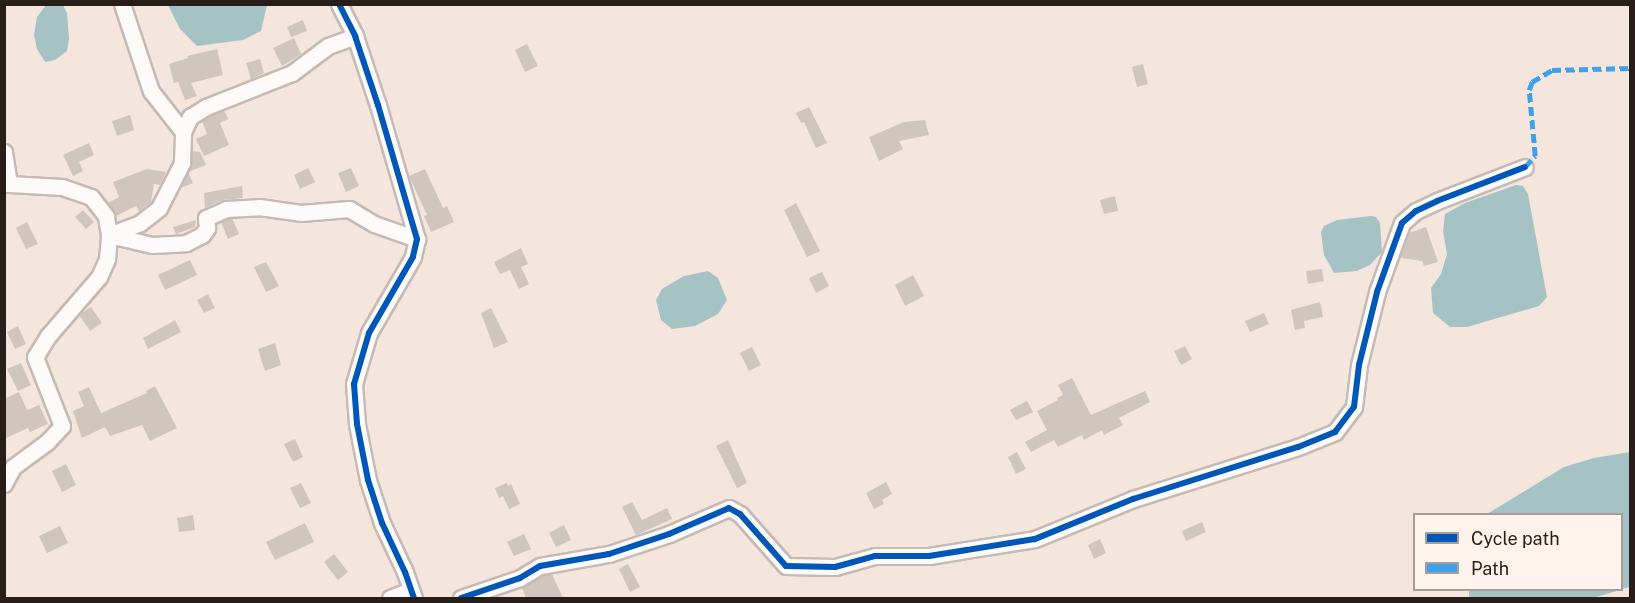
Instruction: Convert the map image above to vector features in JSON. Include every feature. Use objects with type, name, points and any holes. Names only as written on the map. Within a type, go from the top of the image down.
[{"type":"street","points":[[122,4],[151,91],[183,132]]},
{"type":"street","points":[[339,4],[355,36],[378,105],[417,239],[413,257],[369,333],[354,384],[357,424],[368,480],[382,523],[413,594],[390,598]]},
{"type":"street","points":[[109,235],[141,223],[159,208],[182,163],[183,132],[190,117],[206,106],[292,73],[328,46],[355,36]]},
{"type":"street","points":[[4,153],[7,184],[62,187],[91,197],[106,216],[109,235],[107,259],[99,277],[48,336],[35,357],[62,426],[47,442],[9,468],[4,484]]},
{"type":"street","points":[[461,598],[520,578],[540,566],[609,555],[669,534],[729,507],[740,514],[786,566],[834,567],[875,556],[929,556],[1035,539],[1133,499],[1298,447],[1335,432],[1354,407],[1359,365],[1377,292],[1402,224],[1416,211],[1437,201],[1525,167]]},
{"type":"street","points":[[109,235],[152,245],[186,243],[202,235],[207,228],[206,218],[226,209],[259,207],[301,213],[348,209],[374,224],[417,239]]},
{"type":"water","points":[[47,4],[63,5],[67,13],[69,39],[67,51],[55,60],[45,62],[37,49],[34,35],[37,17]]},
{"type":"water","points":[[168,5],[267,5],[261,31],[243,40],[197,46],[180,29]]},
{"type":"water","points":[[1516,185],[1523,186],[1528,194],[1547,297],[1539,306],[1467,327],[1450,327],[1433,313],[1431,288],[1441,274],[1447,254],[1443,231],[1445,214],[1465,203]]},
{"type":"water","points":[[1376,217],[1380,223],[1382,252],[1370,265],[1357,271],[1334,273],[1324,255],[1321,232],[1324,226],[1337,220]]},
{"type":"water","points":[[708,271],[718,278],[727,300],[718,314],[695,326],[672,329],[661,320],[656,300],[662,289],[684,276]]},
{"type":"water","points":[[1630,452],[1630,587],[1623,589],[1623,513],[1489,513],[1564,467],[1594,458]]},
{"type":"water","points":[[1469,591],[1617,591],[1593,598],[1469,598]]},
{"type":"building","points":[[303,20],[307,31],[291,37],[287,27]]},
{"type":"building","points":[[294,38],[301,54],[282,66],[273,48]]},
{"type":"building","points":[[527,44],[538,66],[525,72],[515,50]]},
{"type":"building","points":[[217,49],[223,75],[191,83],[197,96],[185,100],[178,82],[174,83],[169,64],[188,58],[187,56]]},
{"type":"building","points":[[260,59],[264,73],[251,79],[246,63]]},
{"type":"building","points":[[1143,64],[1148,84],[1137,87],[1132,67]]},
{"type":"building","points":[[809,107],[827,143],[816,148],[804,122],[801,123],[796,113]]},
{"type":"building","points":[[224,110],[228,119],[220,123],[229,145],[204,156],[196,139],[207,134],[202,121]]},
{"type":"building","points":[[130,115],[134,130],[117,136],[112,121]]},
{"type":"building","points":[[925,120],[929,135],[899,141],[903,149],[879,161],[869,137],[904,122]]},
{"type":"building","points":[[89,143],[94,155],[79,162],[83,171],[73,176],[63,155]]},
{"type":"building","points":[[192,151],[200,152],[206,165],[189,172]]},
{"type":"building","points":[[308,168],[315,182],[300,189],[294,175]]},
{"type":"building","points":[[351,168],[359,186],[346,192],[338,173]]},
{"type":"building","points":[[147,169],[166,172],[160,185],[154,184],[151,202],[139,211],[136,206],[116,216],[108,203],[119,197],[113,182]]},
{"type":"building","points":[[425,169],[443,208],[447,206],[454,222],[431,232],[424,216],[427,215],[409,176]]},
{"type":"building","points":[[188,173],[193,183],[181,188]]},
{"type":"building","points":[[242,186],[243,198],[222,200],[205,208],[204,193]]},
{"type":"building","points":[[1115,196],[1118,211],[1104,214],[1100,200]]},
{"type":"building","points":[[796,203],[820,251],[807,257],[784,210]]},
{"type":"building","points":[[83,210],[94,222],[86,229],[75,217]]},
{"type":"building","points":[[232,218],[239,234],[228,239],[221,222]]},
{"type":"building","points":[[196,220],[195,227],[176,234],[173,227]]},
{"type":"building","points":[[27,222],[38,244],[26,249],[16,228]]},
{"type":"building","points":[[1426,227],[1438,262],[1424,266],[1422,261],[1401,258],[1409,233]]},
{"type":"building","points":[[521,248],[528,264],[521,267],[529,284],[519,289],[510,270],[500,274],[494,262]]},
{"type":"building","points":[[190,260],[197,275],[165,290],[158,275]]},
{"type":"building","points":[[266,262],[279,286],[266,292],[254,267]]},
{"type":"building","points":[[1322,269],[1324,281],[1308,284],[1306,271]]},
{"type":"building","points":[[822,272],[829,286],[816,293],[809,278]]},
{"type":"building","points":[[913,275],[924,296],[905,306],[895,285]]},
{"type":"building","points":[[208,294],[215,308],[204,313],[197,300]]},
{"type":"building","points":[[1320,302],[1323,317],[1304,321],[1305,328],[1295,330],[1291,310]]},
{"type":"building","points":[[91,307],[102,323],[90,331],[79,315]]},
{"type":"building","points":[[491,308],[508,342],[494,348],[481,313]]},
{"type":"building","points":[[1264,313],[1269,324],[1250,332],[1245,321]]},
{"type":"building","points":[[175,320],[181,332],[148,349],[143,338]]},
{"type":"building","points":[[18,326],[26,344],[15,349],[7,332]]},
{"type":"building","points":[[275,343],[281,365],[265,371],[258,349]]},
{"type":"building","points":[[1185,346],[1192,359],[1181,365],[1174,351]]},
{"type":"building","points":[[752,347],[761,365],[749,371],[740,353]]},
{"type":"building","points":[[21,363],[31,385],[18,391],[7,369]]},
{"type":"building","points":[[1072,378],[1091,415],[1145,391],[1150,402],[1119,418],[1123,425],[1104,435],[1102,430],[1084,440],[1082,435],[1058,447],[1054,440],[1031,452],[1025,442],[1047,430],[1037,411],[1058,400],[1057,398],[1063,395],[1058,385]]},
{"type":"building","points":[[155,386],[177,428],[150,441],[142,425],[110,436],[105,427],[82,438],[73,411],[84,406],[78,392],[89,387],[101,413],[147,393],[146,391]]},
{"type":"building","points":[[19,392],[27,410],[39,405],[48,424],[30,432],[28,428],[4,439],[4,399]]},
{"type":"building","points":[[1027,401],[1033,412],[1016,420],[1010,410]]},
{"type":"building","points":[[295,439],[303,457],[293,462],[284,444]]},
{"type":"building","points":[[728,440],[747,483],[737,488],[716,446]]},
{"type":"building","points":[[1017,452],[1026,469],[1016,474],[1008,457]]},
{"type":"building","points":[[66,464],[76,485],[62,492],[52,471]]},
{"type":"building","points":[[886,482],[892,494],[882,500],[884,504],[874,509],[866,493]]},
{"type":"building","points":[[301,483],[311,503],[300,508],[290,488]]},
{"type":"building","points":[[507,483],[508,486],[511,484],[520,504],[509,509],[503,496],[499,498],[495,488]]},
{"type":"building","points":[[632,502],[642,520],[667,508],[672,519],[636,535],[622,507]]},
{"type":"building","points":[[193,515],[195,530],[179,532],[177,518]]},
{"type":"building","points":[[1202,522],[1206,532],[1186,541],[1182,531]]},
{"type":"building","points":[[305,523],[314,542],[275,560],[266,542]]},
{"type":"building","points":[[564,525],[571,540],[556,547],[549,533]]},
{"type":"building","points":[[60,526],[68,543],[47,553],[39,536]]},
{"type":"building","points":[[524,534],[531,549],[514,556],[507,542]]},
{"type":"building","points":[[1100,539],[1106,553],[1094,559],[1088,545]]},
{"type":"building","points":[[334,554],[348,572],[338,580],[324,562]]},
{"type":"building","points":[[628,564],[640,587],[630,592],[619,569]]},
{"type":"building","points":[[552,574],[563,598],[526,598],[522,588],[543,575]]},
{"type":"marked path","points":[[1525,167],[1535,156],[1529,90],[1532,82],[1552,70],[1630,68]]},
{"type":"cycle path","points":[[339,4],[355,36],[378,105],[417,239],[413,257],[369,333],[354,384],[357,424],[368,480],[382,523],[405,572],[414,598]]},
{"type":"cycle path","points":[[461,598],[520,578],[540,566],[609,554],[669,534],[729,508],[740,514],[786,566],[835,567],[875,556],[929,556],[1035,539],[1133,499],[1298,447],[1335,432],[1354,407],[1359,365],[1377,292],[1402,223],[1416,211],[1437,201],[1525,167]]}]
